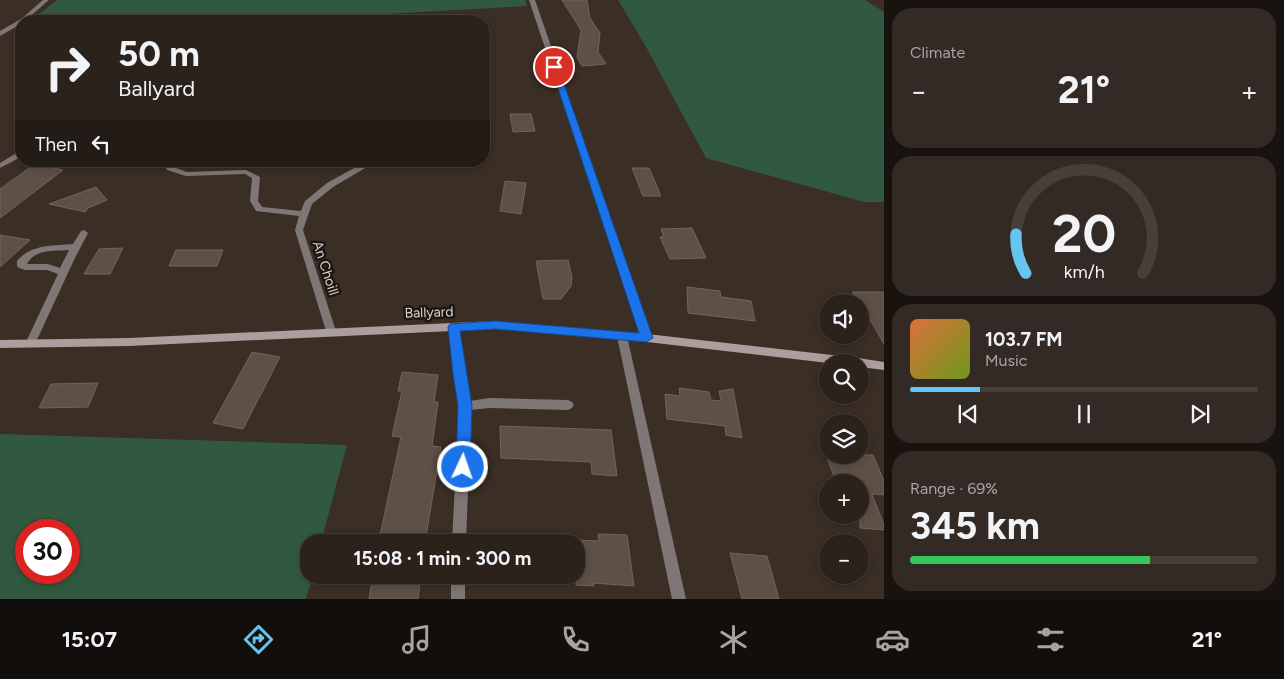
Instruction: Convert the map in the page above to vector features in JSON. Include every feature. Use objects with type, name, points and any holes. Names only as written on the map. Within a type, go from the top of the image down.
[{"type":"street","points":[[29,15],[46,0]]},
{"type":"street","points":[[532,0],[646,338]]},
{"type":"street","points":[[0,34],[15,25]]},
{"type":"street","points":[[0,166],[15,157]]},
{"type":"street","points":[[170,167],[186,174],[246,172],[256,177],[254,201],[259,209],[303,214],[308,203],[330,186],[363,167]]},
{"type":"street","name":"An Choill","points":[[303,214],[299,230],[331,331]]},
{"type":"street","points":[[30,344],[47,312],[63,272],[84,233]]},
{"type":"street","points":[[63,272],[48,267],[25,267],[22,266],[22,261],[32,252],[43,249],[75,248]]},
{"type":"street","name":"Ballyard","points":[[0,344],[129,342],[331,331],[495,325],[646,338],[819,358]]},
{"type":"street","points":[[454,327],[459,374],[465,406],[459,534]]},
{"type":"street","points":[[622,336],[679,599]]},
{"type":"street","name":"Ballyard","points":[[869,364],[884,366]]},
{"type":"street","points":[[465,406],[488,403],[568,405]]},
{"type":"street","points":[[458,584],[458,599]]},
{"type":"green space","points":[[57,0],[525,0],[527,6],[369,15],[38,15]]},
{"type":"green space","points":[[618,0],[865,0],[884,12],[884,202],[864,202],[706,158],[645,45]]},
{"type":"green space","points":[[0,434],[347,445],[323,534],[300,534],[300,584],[310,584],[306,599],[0,599]]},
{"type":"building","points":[[562,0],[587,0],[590,18],[600,33],[598,52],[606,64],[582,66],[577,57],[581,30]]},
{"type":"building","points":[[510,114],[531,114],[535,131],[513,132]]},
{"type":"building","points":[[31,167],[49,167],[63,170],[0,218],[0,189]]},
{"type":"building","points":[[632,168],[649,168],[661,196],[643,196]]},
{"type":"building","points":[[505,181],[526,183],[521,214],[500,211]]},
{"type":"building","points":[[96,187],[107,200],[88,208],[85,212],[49,204]]},
{"type":"building","points":[[692,228],[706,258],[670,259],[660,237],[664,237],[661,229]]},
{"type":"building","points":[[0,235],[30,240],[0,267]]},
{"type":"building","points":[[123,248],[110,274],[84,274],[99,249]]},
{"type":"building","points":[[176,250],[223,250],[217,266],[169,266]]},
{"type":"building","points":[[568,260],[572,277],[571,286],[561,299],[543,299],[536,261]]},
{"type":"building","points":[[687,287],[720,291],[721,297],[751,301],[755,321],[688,313]]},
{"type":"building","points":[[852,292],[884,292],[884,344],[869,318],[869,294],[854,294]]},
{"type":"building","points":[[252,352],[280,357],[243,429],[213,423]]},
{"type":"building","points":[[402,372],[438,375],[434,402],[438,402],[432,446],[441,447],[426,534],[380,534],[401,437],[392,436],[402,391],[398,391]]},
{"type":"building","points":[[98,383],[88,407],[39,408],[51,384]]},
{"type":"building","points":[[679,388],[709,392],[711,400],[721,401],[719,391],[733,389],[742,438],[726,435],[725,426],[667,419],[665,394],[680,396]]},
{"type":"building","points":[[500,426],[611,430],[617,476],[592,474],[591,462],[501,458]]},
{"type":"building","points":[[869,455],[873,455],[884,481],[884,495],[872,494],[884,525],[884,530],[860,528],[860,524],[869,524],[869,474],[833,474],[829,464],[869,464]]},
{"type":"building","points":[[598,534],[627,535],[634,586],[593,583],[594,586],[576,585],[585,584],[585,540],[599,541]]},
{"type":"building","points":[[730,553],[767,556],[779,599],[742,599]]},
{"type":"building","points":[[372,584],[420,584],[418,599],[369,599]]},
{"type":"route","points":[[463,467],[465,406],[459,374],[454,327],[495,325],[646,338],[554,67]]}]
